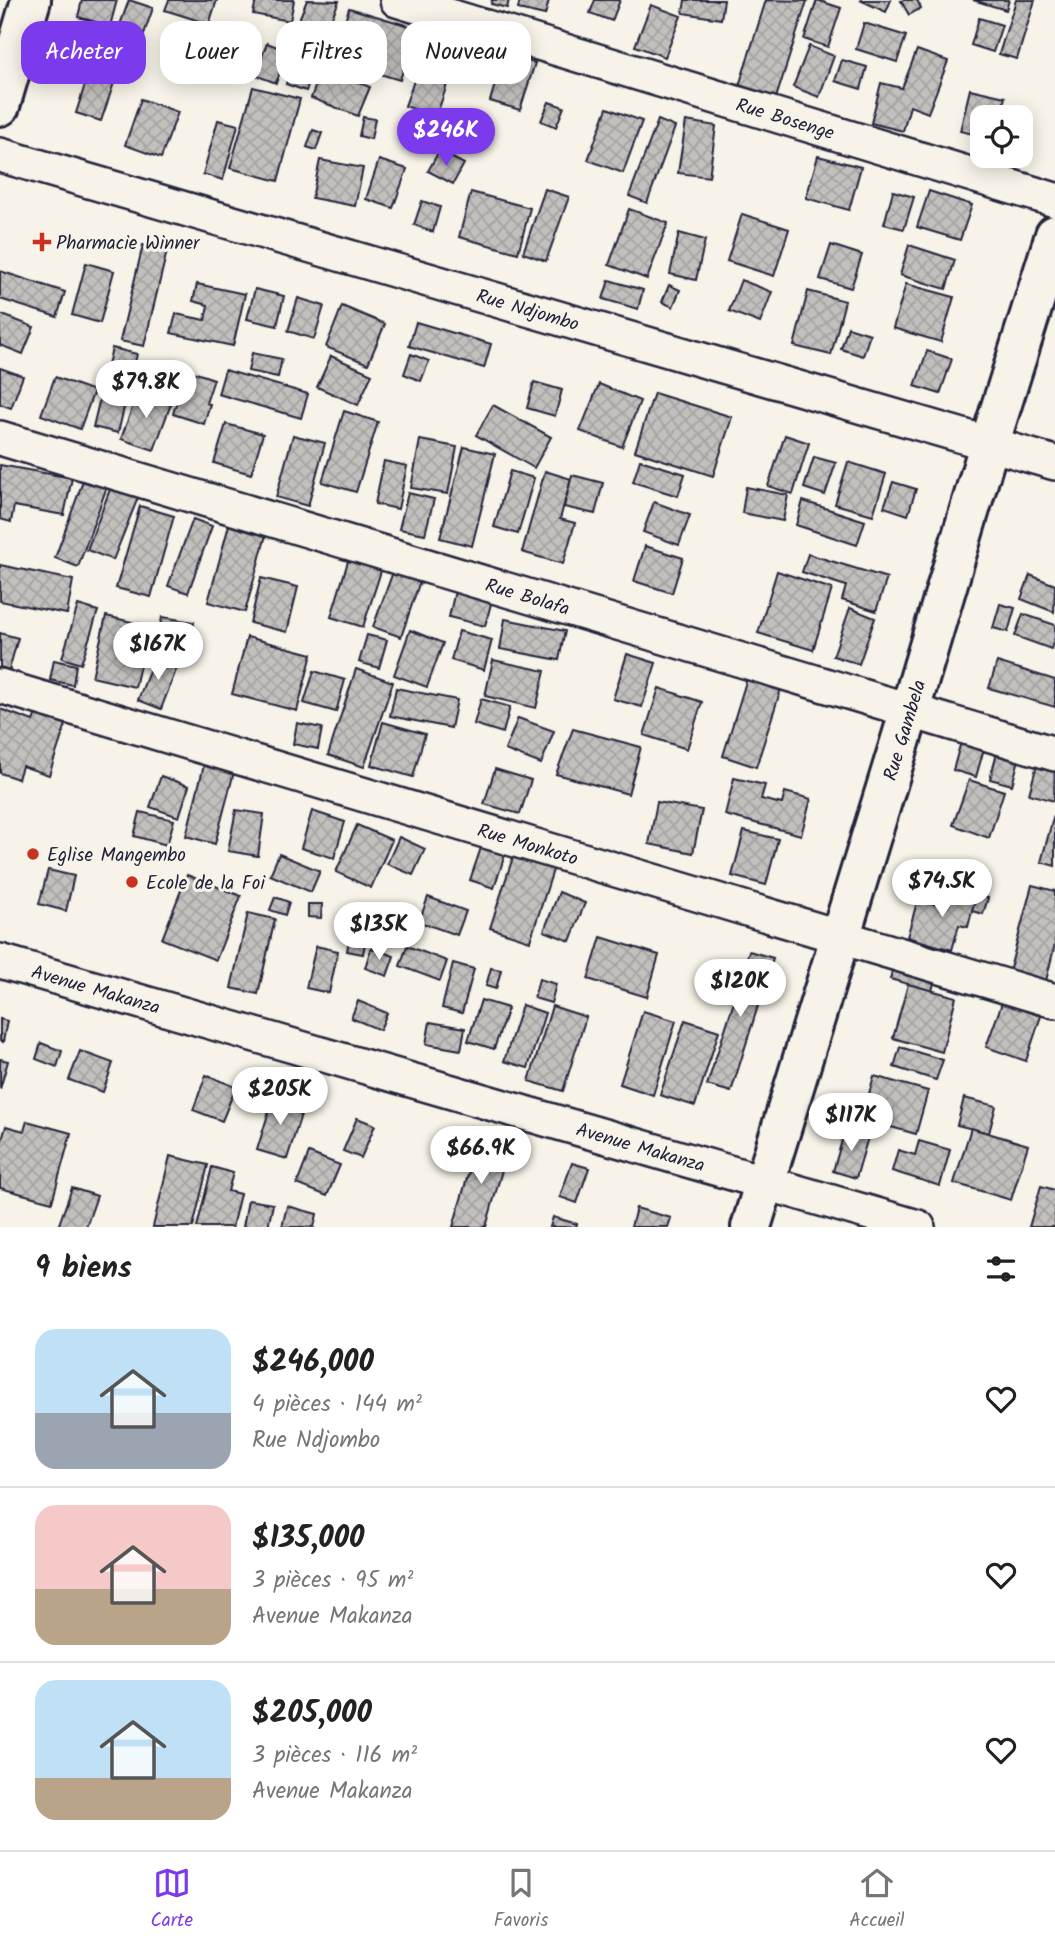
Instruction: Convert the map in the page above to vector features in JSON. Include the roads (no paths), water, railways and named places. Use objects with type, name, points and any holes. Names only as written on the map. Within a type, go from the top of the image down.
[{"type":"street","points":[[0,106],[31,0]]},
{"type":"street","name":"Rue Bosenge","points":[[397,0],[1055,200]]},
{"type":"street","name":"Rue Ndjombo","points":[[0,155],[1055,463]]},
{"type":"street","name":"Rue Gambela","points":[[751,1227],[1055,234]]},
{"type":"street","name":"Rue Bolafa","points":[[0,438],[1055,754]]},
{"type":"street","name":"Rue Monkoto","points":[[0,686],[1055,1001]]},
{"type":"street","name":"Avenue Makanza","points":[[0,961],[918,1227]]},
{"type":"place","name":"Pharmacie Winner","points":[[42,242]]},
{"type":"place","name":"Eglise Mangembo","points":[[33,854]]},
{"type":"place","name":"Ecole de la Foi","points":[[132,882]]}]
